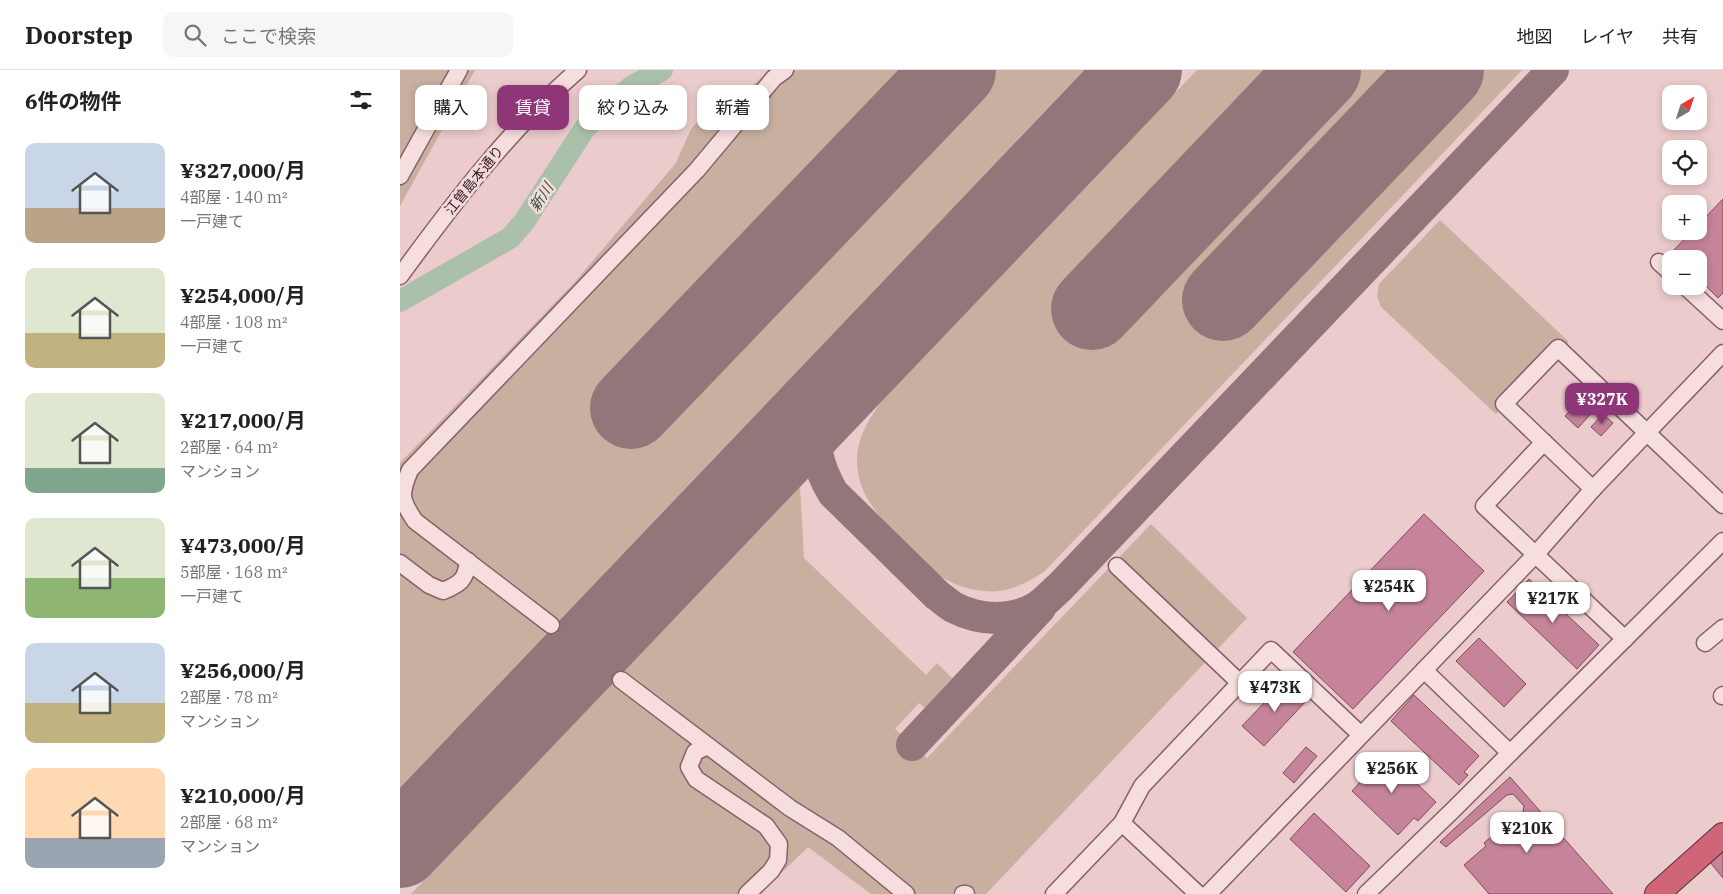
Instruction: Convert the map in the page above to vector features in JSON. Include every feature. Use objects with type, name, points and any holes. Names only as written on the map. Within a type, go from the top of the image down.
[{"type":"highway","points":[[1657,894],[1723,835]]},
{"type":"street","points":[[400,176],[459,70]]},
{"type":"street","name":"江曽島本通り","points":[[400,276],[484,166],[549,96],[578,70]]},
{"type":"street","points":[[551,625],[415,521],[403,502],[401,486],[410,470],[697,170],[774,78],[785,70]]},
{"type":"street","points":[[1695,295],[1723,321]]},
{"type":"street","points":[[1593,488],[1504,404],[1558,348],[1722,501]]},
{"type":"street","points":[[1208,894],[1536,554],[1593,488],[1723,353]]},
{"type":"street","points":[[1544,442],[1484,506],[1625,639]]},
{"type":"street","points":[[1366,894],[1723,541]]},
{"type":"street","points":[[400,563],[429,585],[443,591],[457,586],[466,574],[468,561]]},
{"type":"street","points":[[1117,566],[1240,683]]},
{"type":"street","points":[[1705,642],[1723,628]]},
{"type":"street","points":[[1054,894],[1122,823],[1142,786],[1271,650],[1361,735]]},
{"type":"street","points":[[1424,670],[1510,753]]},
{"type":"street","points":[[620,680],[790,808],[838,838],[906,894]]},
{"type":"street","points":[[708,746],[695,752],[689,767],[696,779],[766,826],[779,844],[778,860],[747,894]]},
{"type":"street","points":[[1122,823],[1198,894]]},
{"type":"shaded area","points":[[400,70],[475,70],[467,85],[415,85],[415,130],[442,130],[400,206]]},
{"type":"shaded area","points":[[768,70],[1084,70],[400,787],[400,463],[573,284],[676,163],[691,129],[697,122],[697,130],[769,130],[769,85],[752,85]]},
{"type":"shaded area","points":[[1197,70],[1522,70],[1045,571],[1031,580],[1001,591],[974,590],[962,587],[942,577],[931,568],[875,511],[862,487],[858,474],[857,460],[862,435],[884,398]]},
{"type":"shaded area","points":[[1440,220],[1569,342],[1496,414],[1381,307],[1377,296],[1379,284]]},
{"type":"shaded area","points":[[800,487],[804,558],[926,675],[937,663],[952,678],[925,708],[919,703],[895,729],[927,758],[1151,524],[1247,618],[986,894],[871,894],[808,847],[760,894],[411,894]]},
{"type":"building","points":[[1723,199],[1723,293],[1718,298],[1707,287],[1707,250],[1674,250],[1683,240],[1707,240],[1707,216]]},
{"type":"building","points":[[1585,395],[1597,407],[1578,428],[1565,416]]},
{"type":"building","points":[[1603,414],[1613,423],[1601,436],[1591,427]]},
{"type":"building","points":[[1424,514],[1484,571],[1353,709],[1293,652]]},
{"type":"building","points":[[1529,579],[1599,645],[1577,669],[1507,602]]},
{"type":"building","points":[[1479,638],[1526,684],[1504,707],[1456,661]]},
{"type":"building","points":[[1286,680],[1307,700],[1264,746],[1242,726]]},
{"type":"building","points":[[1414,695],[1479,756],[1464,772],[1468,775],[1459,785],[1391,721]]},
{"type":"building","points":[[1306,747],[1317,756],[1294,783],[1283,773]]},
{"type":"building","points":[[1386,754],[1436,802],[1418,821],[1414,818],[1398,835],[1352,791],[1364,778],[1359,773],[1373,759],[1378,764]]},
{"type":"building","points":[[1510,777],[1613,894],[1489,894],[1464,865],[1486,846],[1484,843],[1509,821],[1511,823],[1523,812],[1524,806],[1513,794],[1507,795],[1446,847],[1440,842]]},
{"type":"building","points":[[1314,813],[1370,866],[1346,892],[1290,839]]},
{"type":"building","points":[[1723,847],[1723,878],[1709,861]]},
{"type":"waterway","name":"新川","points":[[400,301],[510,238],[524,222],[585,128],[631,87],[662,70]]},
{"type":"taxiway","points":[[817,410],[815,433],[817,453],[819,463],[833,493],[937,595],[955,608],[975,615],[996,618],[1027,612],[1040,605],[1060,587],[1553,70]]},
{"type":"taxiway","points":[[912,745],[1040,608]]},
{"type":"runway","points":[[631,408],[955,70]]},
{"type":"runway","points":[[400,847],[1141,70]]},
{"type":"runway","points":[[1092,309],[1320,70]]},
{"type":"runway","points":[[1223,300],[1443,70]]}]
